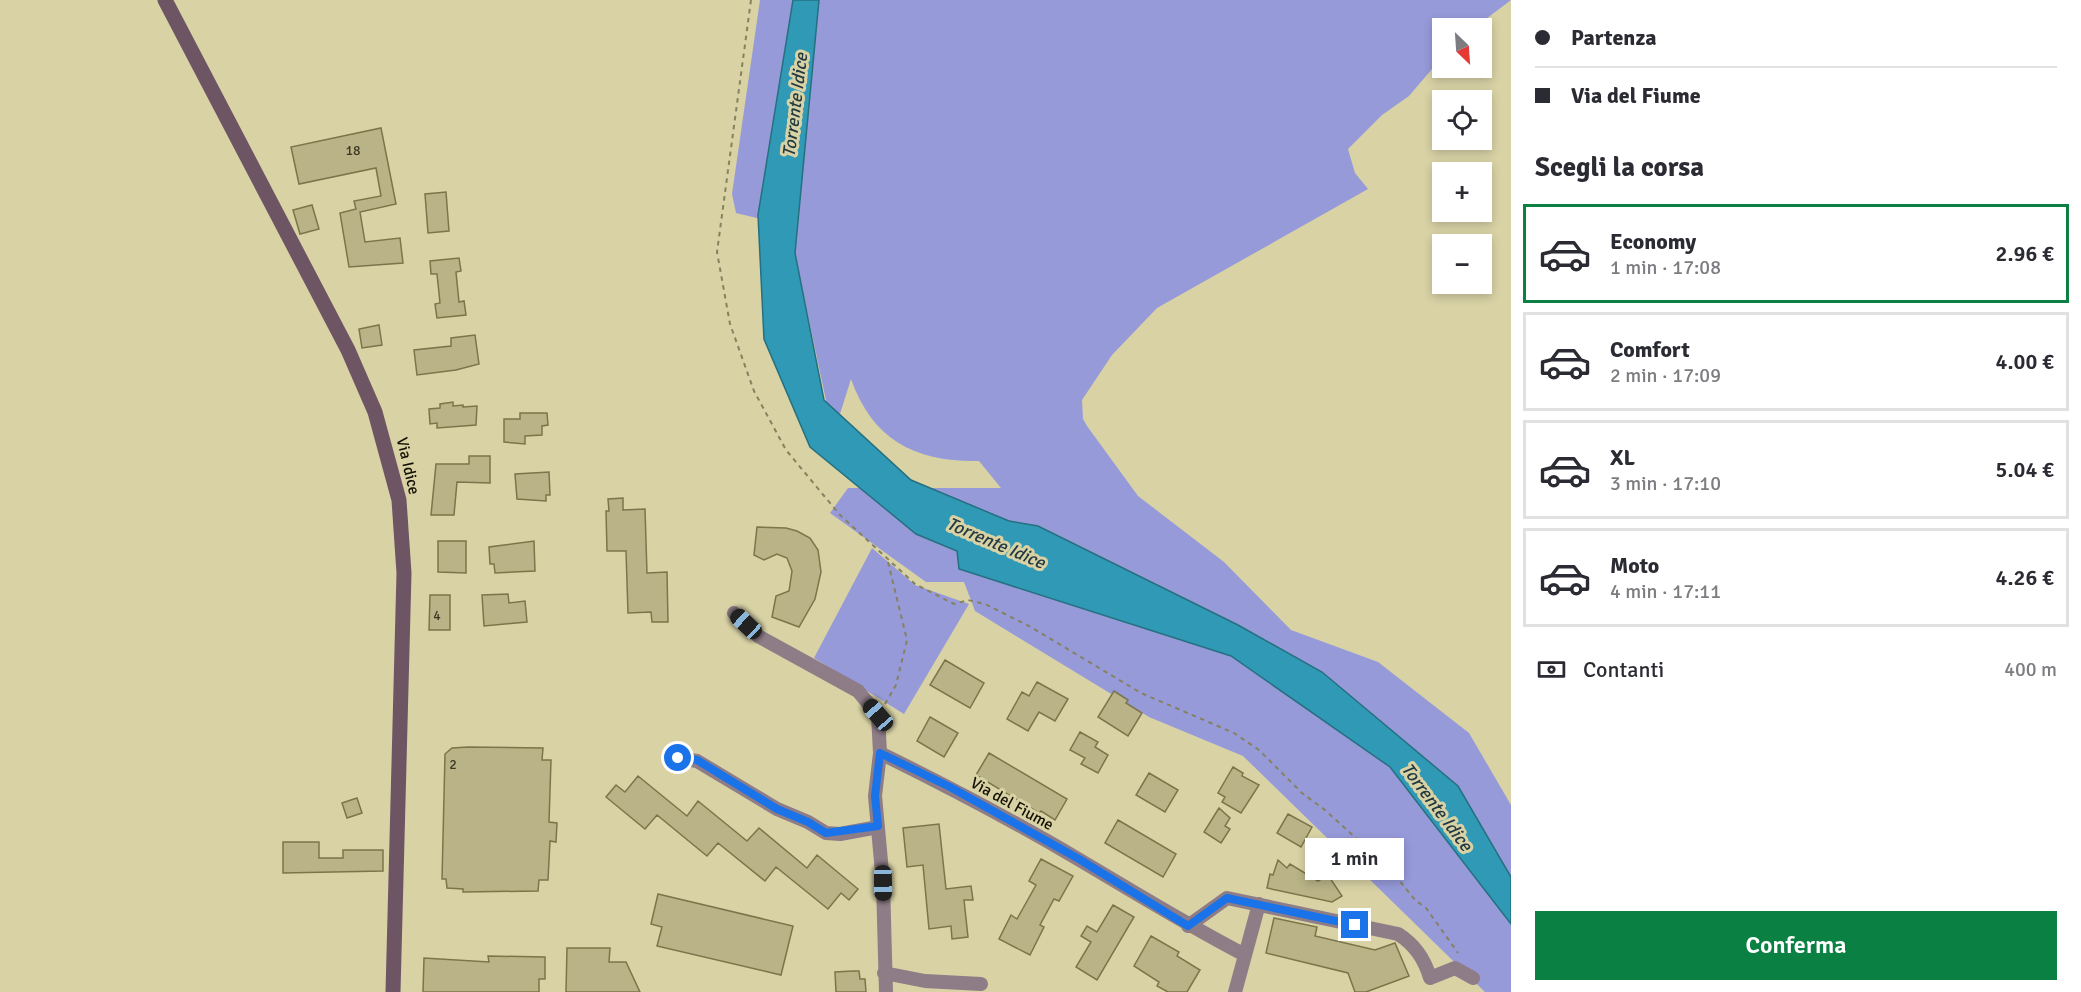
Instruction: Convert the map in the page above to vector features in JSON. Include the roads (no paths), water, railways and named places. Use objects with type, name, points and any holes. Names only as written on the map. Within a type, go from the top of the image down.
[{"type":"main road","name":"Via Idice","points":[[165,0],[348,350],[375,412],[399,500],[404,573],[393,992]]},
{"type":"street","points":[[734,613],[758,636],[858,691],[878,715],[880,753],[875,796],[883,883],[886,992]]},
{"type":"street","name":"Via del Fiume","points":[[880,753],[950,787],[1079,859],[1188,926],[1245,955]]},
{"type":"street","points":[[678,758],[697,760],[777,809],[808,822],[826,833],[878,826]]},
{"type":"street","points":[[1188,926],[1227,898],[1398,934],[1411,942],[1430,978],[1455,968],[1473,978]]},
{"type":"street","points":[[1235,992],[1259,904]]},
{"type":"street","points":[[884,973],[925,981],[981,984]]},
{"type":"water","name":"Torrente Idice","points":[[793,0],[819,0],[795,253],[824,400],[911,480],[1009,521],[1038,526],[1238,625],[1322,672],[1458,786],[1511,877],[1511,924],[1390,767],[1231,656],[959,569],[957,551],[916,534],[810,447],[764,339],[758,215]]}]
